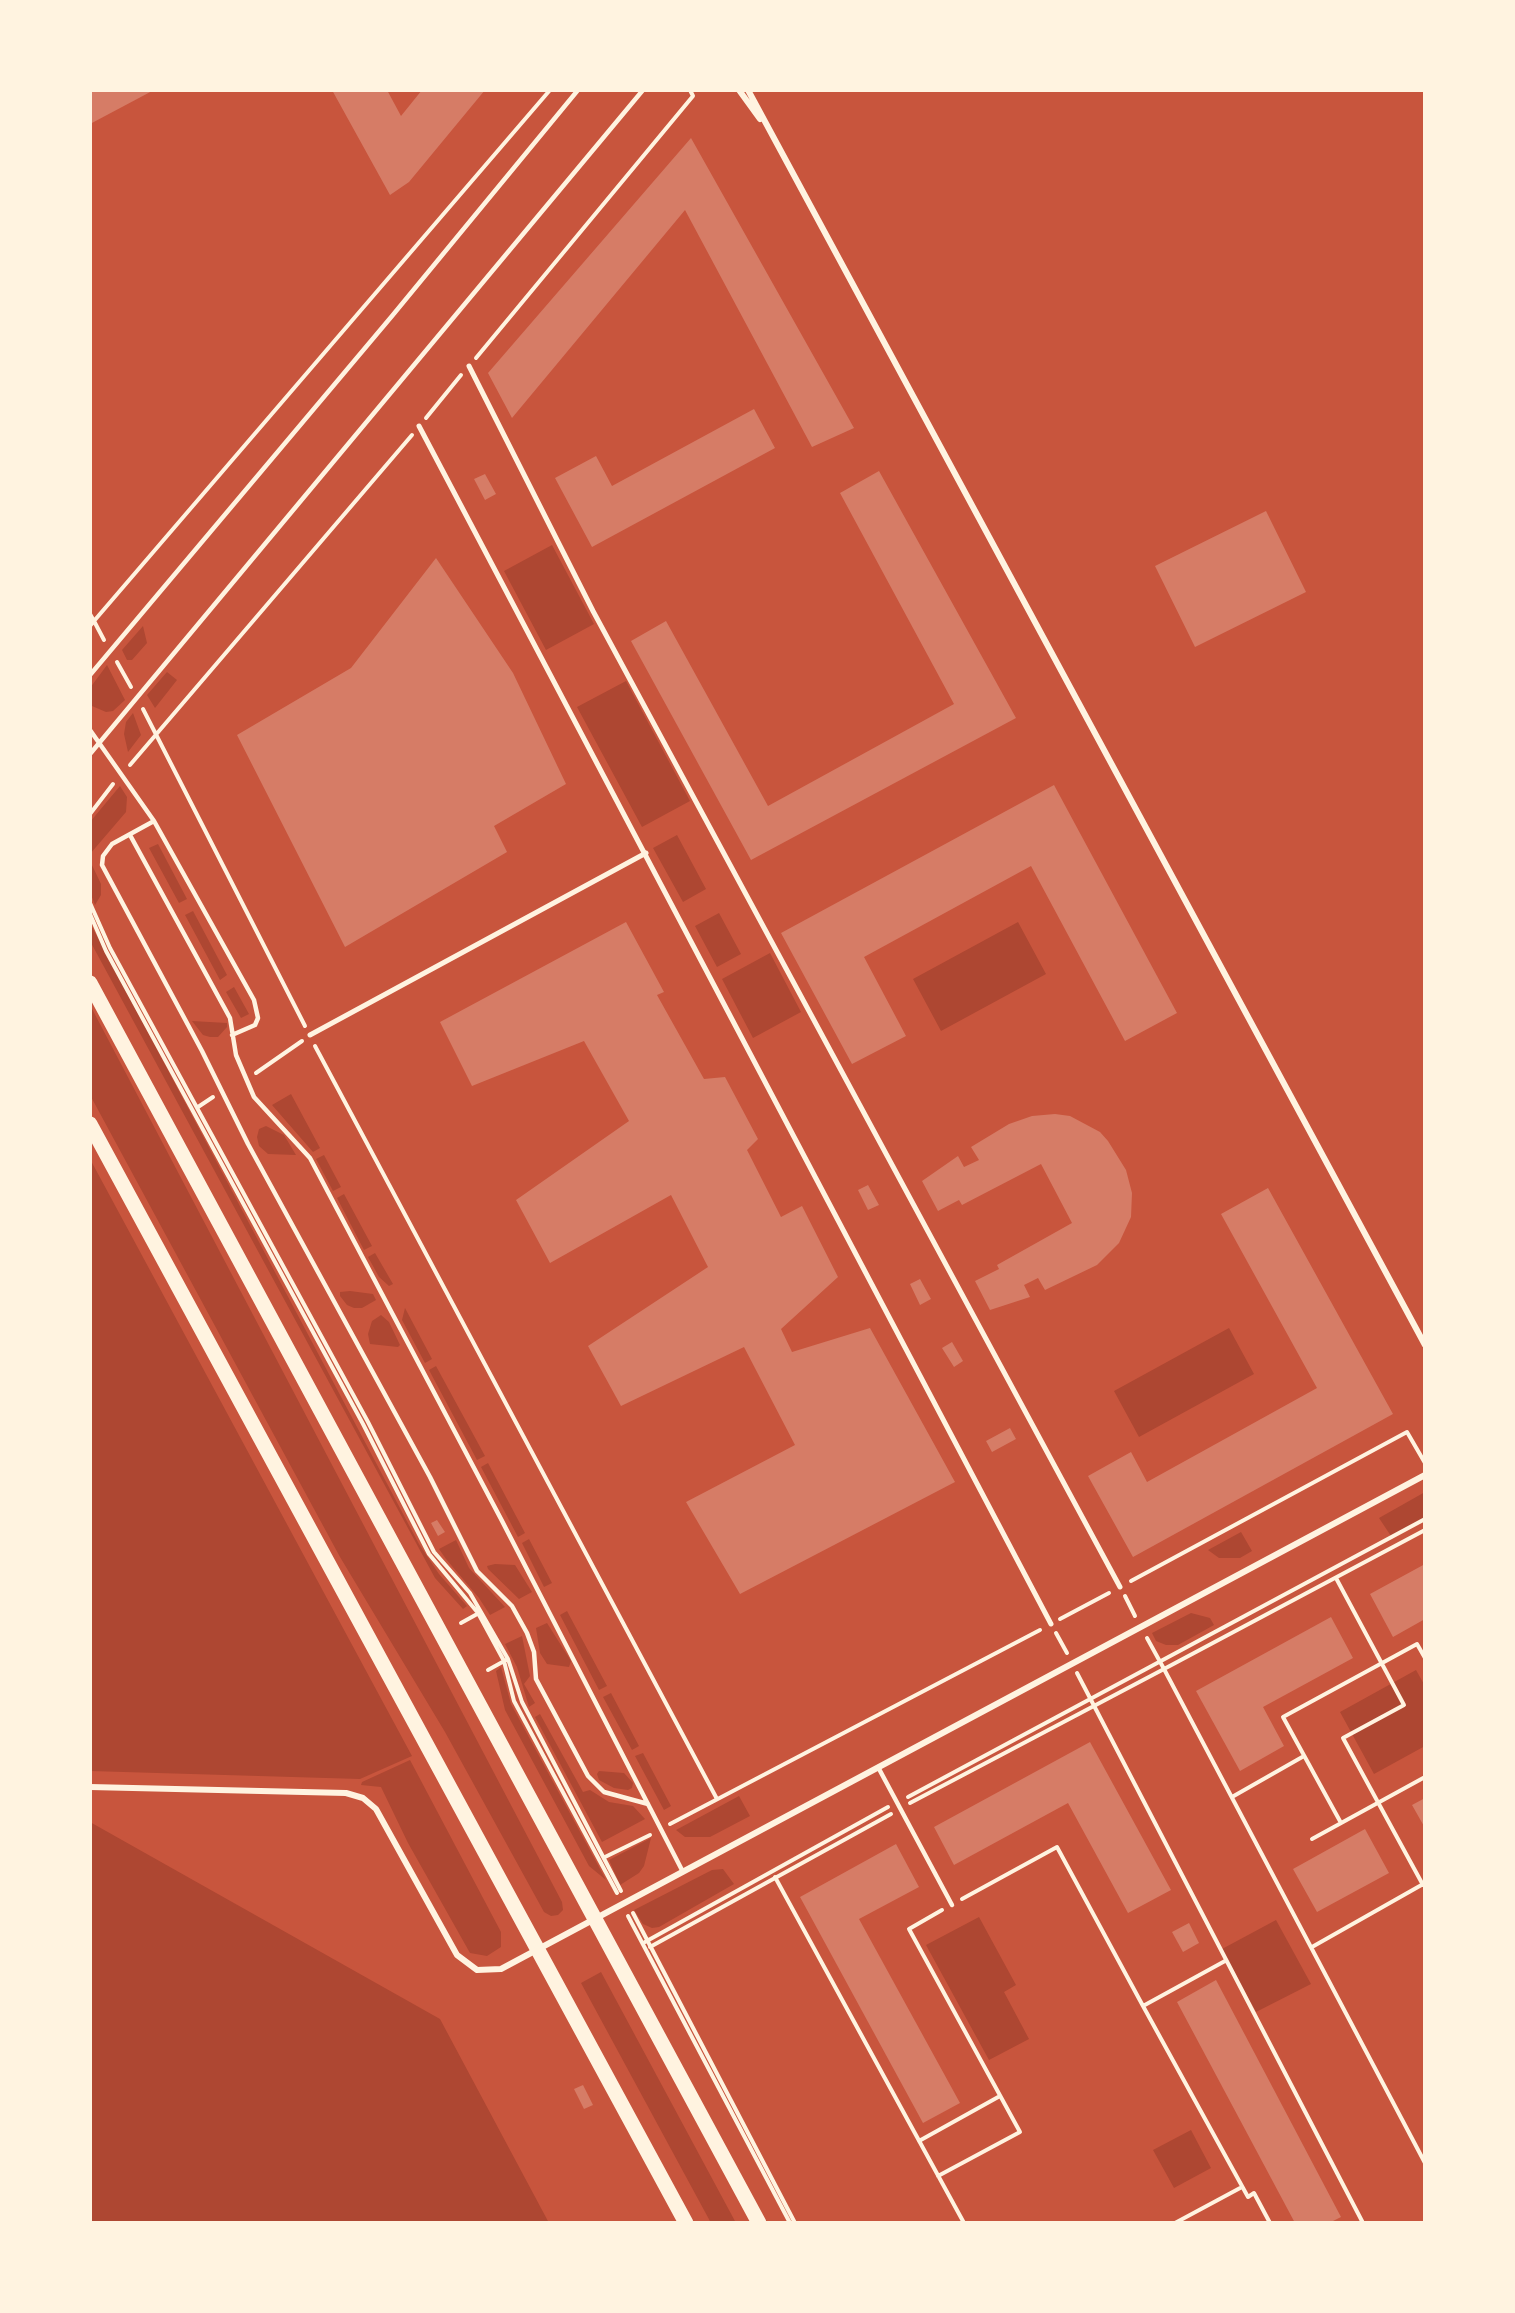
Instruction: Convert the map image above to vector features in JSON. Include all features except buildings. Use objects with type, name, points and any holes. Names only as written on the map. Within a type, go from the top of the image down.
[{"type":"main road","points":[[90,983],[759,2223]]},
{"type":"main road","points":[[90,1124],[686,2223]]},
{"type":"street","points":[[739,90],[776,142]]},
{"type":"street","points":[[748,90],[1425,1343]]},
{"type":"street","points":[[469,366],[593,611],[1120,1587]]},
{"type":"street","points":[[419,426],[1051,1624]]},
{"type":"street","points":[[309,1035],[646,853]]},
{"type":"street","points":[[90,1787],[346,1793],[363,1798],[376,1809],[457,1955],[477,1970],[501,1969],[1425,1475]]},
{"type":"lane","points":[[90,675],[578,90]]},
{"type":"lane","points":[[90,754],[643,90]]},
{"type":"lane","points":[[90,730],[154,821],[254,1000],[258,1018],[255,1024],[232,1035]]},
{"type":"lane","points":[[154,821],[112,844],[103,856],[102,866],[202,1051],[226,1102],[430,1477],[477,1571],[512,1606],[527,1633],[534,1652],[536,1679],[588,1776],[604,1792],[648,1804]]},
{"type":"lane","points":[[130,835],[217,990],[230,1018],[236,1056],[254,1097],[310,1158],[501,1519],[683,1872]]},
{"type":"lane","points":[[878,1767],[952,1905]]},
{"type":"path","points":[[90,626],[550,90]]},
{"type":"path","points":[[90,614],[136,697],[309,1035],[717,1799]]},
{"type":"path","points":[[90,903],[111,948],[368,1422],[434,1552],[470,1593],[506,1660],[522,1702],[605,1857],[625,1903]]},
{"type":"path","points":[[90,914],[112,961],[363,1424],[429,1554],[480,1612]]},
{"type":"path","points":[[1420,1455],[1425,1452]]},
{"type":"path","points":[[906,1798],[1425,1519]]},
{"type":"path","points":[[1312,1947],[1424,1884],[1343,1738],[1404,1705],[1336,1578],[1425,1530]]},
{"type":"path","points":[[605,1857],[1120,1587]]},
{"type":"path","points":[[461,1623],[480,1612]]},
{"type":"path","points":[[1341,1823],[1283,1717],[1418,1644],[1425,1658]]},
{"type":"path","points":[[488,1670],[506,1660]]},
{"type":"path","points":[[506,1660],[514,1701],[625,1903],[793,2223]]},
{"type":"path","points":[[1164,1670],[1425,2163]]},
{"type":"path","points":[[1092,1706],[1363,2223]]},
{"type":"path","points":[[1232,1797],[1304,1756]]},
{"type":"path","points":[[1312,1839],[1425,1777]]},
{"type":"path","points":[[645,1942],[875,1815]]},
{"type":"path","points":[[938,2176],[1020,2132],[909,1929],[1057,1848],[1242,2187],[1248,2197],[1254,2193],[1270,2223]]},
{"type":"path","points":[[775,1877],[964,2223]]},
{"type":"path","points":[[1143,2006],[1225,1961]]},
{"type":"path","points":[[919,2141],[1000,2096]]},
{"type":"path","points":[[1175,2223],[1242,2187]]},
{"type":"shaded area","points":[[552,545],[594,624],[546,650],[504,571]]},
{"type":"shaded area","points":[[143,626],[147,643],[132,660],[127,660],[122,650]]},
{"type":"shaded area","points":[[107,665],[125,700],[113,711],[106,712],[92,706],[90,688]]},
{"type":"shaded area","points":[[167,672],[177,680],[155,708],[147,695]]},
{"type":"shaded area","points":[[626,681],[690,801],[642,827],[577,707]]},
{"type":"shaded area","points":[[133,713],[141,735],[128,752],[124,734],[126,722]]},
{"type":"shaded area","points":[[120,786],[127,797],[126,812],[90,854],[90,822]]},
{"type":"shaded area","points":[[677,835],[706,889],[683,902],[653,848]]},
{"type":"shaded area","points":[[158,844],[187,899],[179,903],[149,848]]},
{"type":"shaded area","points":[[90,861],[101,884],[101,895],[95,905],[90,892]]},
{"type":"shaded area","points":[[193,911],[227,975],[220,980],[185,915]]},
{"type":"shaded area","points":[[719,913],[741,954],[717,967],[695,926]]},
{"type":"shaded area","points":[[1018,922],[1046,974],[941,1031],[913,979]]},
{"type":"shaded area","points":[[90,923],[419,1544],[439,1574],[467,1606],[463,1609],[435,1578],[90,941]]},
{"type":"shaded area","points":[[770,953],[801,1012],[753,1038],[722,979]]},
{"type":"shaded area","points":[[234,987],[249,1014],[241,1018],[226,992]]},
{"type":"shaded area","points":[[90,1005],[562,1902],[563,1910],[558,1915],[551,1916],[544,1912],[445,1732],[340,1557],[90,1095]]},
{"type":"shaded area","points":[[192,1021],[227,1023],[227,1027],[218,1037],[210,1037],[203,1035]]},
{"type":"shaded area","points":[[291,1094],[320,1148],[313,1152],[272,1105]]},
{"type":"shaded area","points":[[266,1126],[284,1135],[296,1155],[268,1154],[259,1146],[257,1137],[259,1129]]},
{"type":"shaded area","points":[[324,1155],[341,1187],[333,1191],[316,1159]]},
{"type":"shaded area","points":[[90,1159],[412,1756],[360,1779],[90,1771]]},
{"type":"shaded area","points":[[344,1194],[372,1246],[364,1250],[337,1198]]},
{"type":"shaded area","points":[[375,1253],[393,1284],[389,1286],[379,1277],[368,1257]]},
{"type":"shaded area","points":[[340,1292],[373,1294],[376,1300],[362,1308],[354,1308],[347,1305],[340,1296]]},
{"type":"shaded area","points":[[405,1308],[432,1359],[425,1363],[402,1320]]},
{"type":"shaded area","points":[[381,1315],[389,1322],[400,1345],[398,1347],[370,1344],[368,1334],[372,1321]]},
{"type":"shaded area","points":[[1229,1328],[1254,1374],[1139,1437],[1114,1391]]},
{"type":"shaded area","points":[[436,1366],[485,1456],[477,1460],[429,1370]]},
{"type":"shaded area","points":[[488,1463],[525,1533],[518,1537],[481,1467]]},
{"type":"shaded area","points":[[1425,1492],[1425,1518],[1391,1536],[1379,1518]]},
{"type":"shaded area","points":[[1241,1532],[1252,1551],[1240,1558],[1219,1558],[1208,1550]]},
{"type":"shaded area","points":[[529,1539],[552,1583],[544,1587],[522,1543]]},
{"type":"shaded area","points":[[456,1540],[469,1568],[505,1607],[490,1615],[479,1598],[446,1559],[439,1549]]},
{"type":"shaded area","points":[[515,1565],[532,1592],[519,1599],[488,1569],[487,1566]]},
{"type":"shaded area","points":[[567,1611],[607,1686],[599,1690],[560,1615]]},
{"type":"shaded area","points":[[1191,1613],[1210,1618],[1214,1625],[1178,1645],[1166,1645],[1156,1641],[1152,1633]]},
{"type":"shaded area","points":[[547,1623],[571,1661],[569,1667],[547,1664],[540,1653],[536,1628]]},
{"type":"shaded area","points":[[522,1636],[530,1676],[524,1684],[535,1703],[529,1707],[517,1667],[505,1644]]},
{"type":"shaded area","points":[[501,1667],[511,1704],[606,1880],[589,1866],[505,1710],[496,1671]]},
{"type":"shaded area","points":[[1416,1670],[1425,1686],[1425,1746],[1374,1774],[1340,1712]]},
{"type":"shaded area","points":[[611,1693],[639,1746],[632,1750],[603,1697]]},
{"type":"shaded area","points":[[540,1714],[583,1792],[590,1790],[609,1802],[633,1806],[645,1819],[602,1842],[535,1717]]},
{"type":"shaded area","points":[[643,1753],[671,1806],[664,1810],[635,1756]]},
{"type":"shaded area","points":[[410,1760],[501,1932],[501,1947],[487,1956],[470,1953],[408,1843],[381,1787],[361,1785],[362,1782]]},
{"type":"shaded area","points":[[599,1771],[624,1773],[633,1783],[632,1788],[628,1790],[614,1788],[599,1780],[597,1774]]},
{"type":"shaded area","points":[[739,1796],[750,1816],[710,1837],[685,1837],[676,1830]]},
{"type":"shaded area","points":[[90,1822],[440,2019],[549,2223],[90,2223]]},
{"type":"shaded area","points":[[651,1838],[644,1866],[639,1873],[620,1885],[609,1860]]},
{"type":"shaded area","points":[[723,1869],[734,1884],[659,1927],[652,1928],[643,1924],[634,1910],[712,1870]]},
{"type":"shaded area","points":[[979,1917],[1016,1985],[1004,1992],[1029,2039],[989,2060],[926,1945]]},
{"type":"shaded area","points":[[1276,1920],[1311,1984],[1256,2012],[1222,1949]]},
{"type":"shaded area","points":[[601,1972],[736,2223],[711,2223],[581,1983]]},
{"type":"shaded area","points":[[1191,2130],[1211,2168],[1174,2188],[1153,2150]]}]
